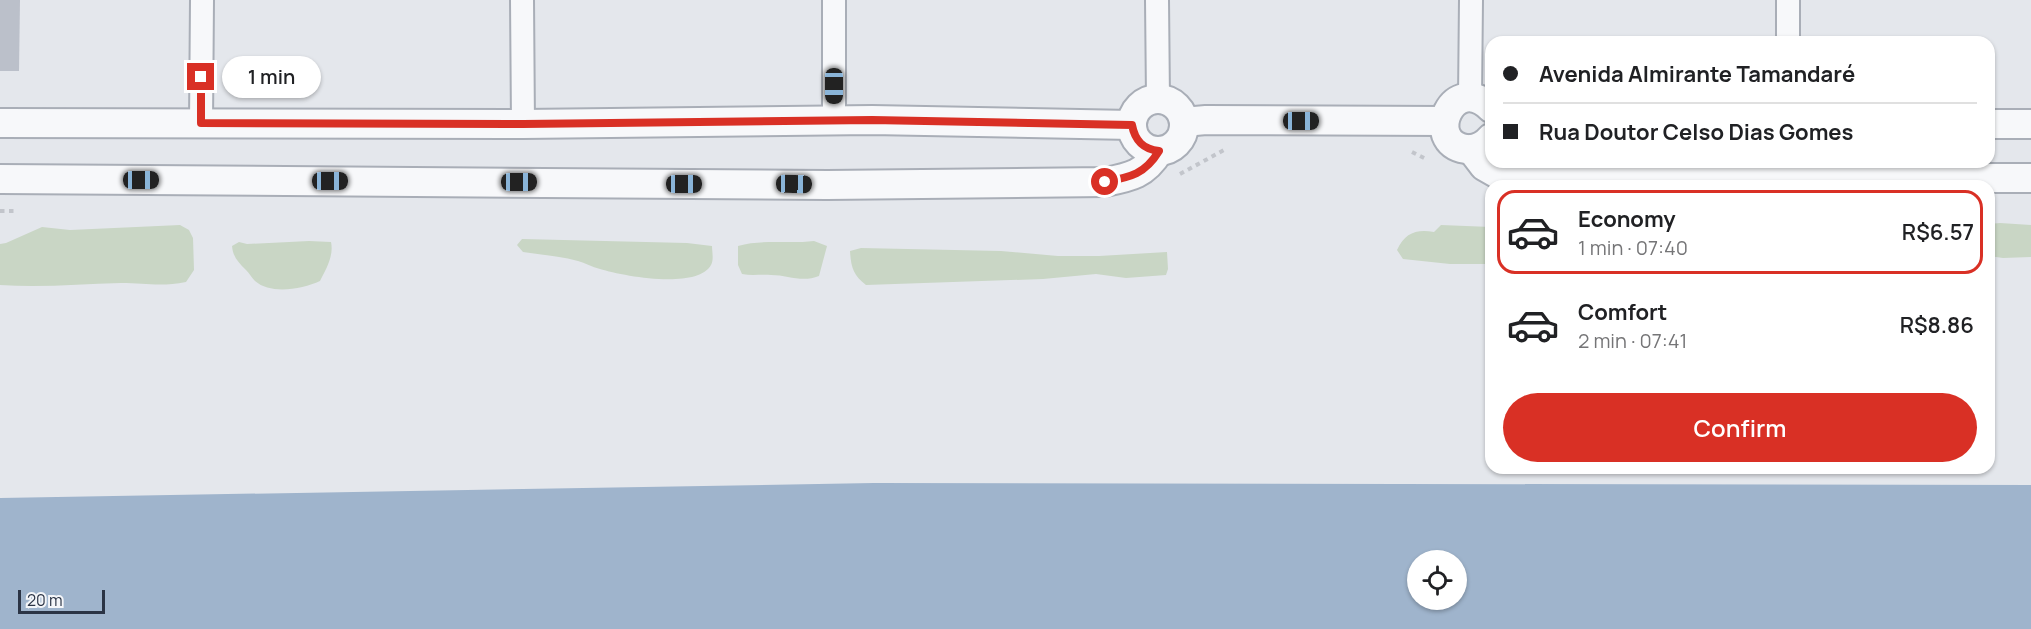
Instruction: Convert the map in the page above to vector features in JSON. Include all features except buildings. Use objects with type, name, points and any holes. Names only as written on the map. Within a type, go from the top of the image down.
[{"type":"street","points":[[201,123],[202,0]]},
{"type":"street","points":[[522,0],[523,124]]},
{"type":"street","points":[[834,0],[834,121]]},
{"type":"street","points":[[1157,0],[1158,99]]},
{"type":"street","points":[[1471,0],[1480,103],[1462,99],[1449,107],[1444,121],[1445,130],[1455,144],[1462,148],[1481,144],[1485,167]]},
{"type":"street","points":[[1788,0],[1788,36]]},
{"type":"street","points":[[1158,99],[1178,109],[1184,122],[1180,138],[1175,145],[1159,151],[1144,147],[1138,141],[1132,125],[1137,110],[1158,99]]},
{"type":"street","points":[[1184,122],[1206,120],[1444,121]]},
{"type":"street","points":[[0,123],[523,124],[834,121],[1132,125]]},
{"type":"street","points":[[1995,124],[2031,124]]},
{"type":"street","points":[[0,179],[827,185],[1105,182],[1132,177],[1152,164],[1159,151]]},
{"type":"street","points":[[1488,168],[1505,178],[2031,178]]},
{"type":"green space","points":[[1995,223],[2031,225],[2031,257],[1995,257]]},
{"type":"green space","points":[[180,225],[189,230],[193,238],[194,270],[186,282],[161,285],[121,283],[0,285],[0,244],[42,227],[70,230]]},
{"type":"green space","points":[[1441,225],[1485,227],[1485,264],[1450,264],[1403,259],[1397,250],[1407,236],[1422,231],[1434,232]]},
{"type":"green space","points":[[522,239],[687,243],[712,246],[712,261],[703,273],[691,277],[659,279],[611,272],[571,259],[523,252],[517,245]]},
{"type":"green space","points":[[814,241],[827,246],[819,276],[813,278],[746,275],[742,274],[738,265],[738,246],[756,243]]},
{"type":"green space","points":[[239,242],[247,244],[331,242],[327,267],[320,281],[287,289],[269,288],[255,281],[236,259],[232,246]]},
{"type":"green space","points":[[861,248],[1001,251],[1058,256],[1167,252],[1168,269],[1166,275],[1126,278],[1096,274],[1043,279],[866,285],[855,274],[851,262],[850,251]]},
{"type":"water","points":[[874,483],[2031,485],[2031,629],[0,629],[0,498]]},
{"type":"route","points":[[201,77],[201,123],[523,124],[872,120],[1132,125],[1134,134],[1144,147],[1159,151],[1152,164],[1132,177],[1105,182]]}]
